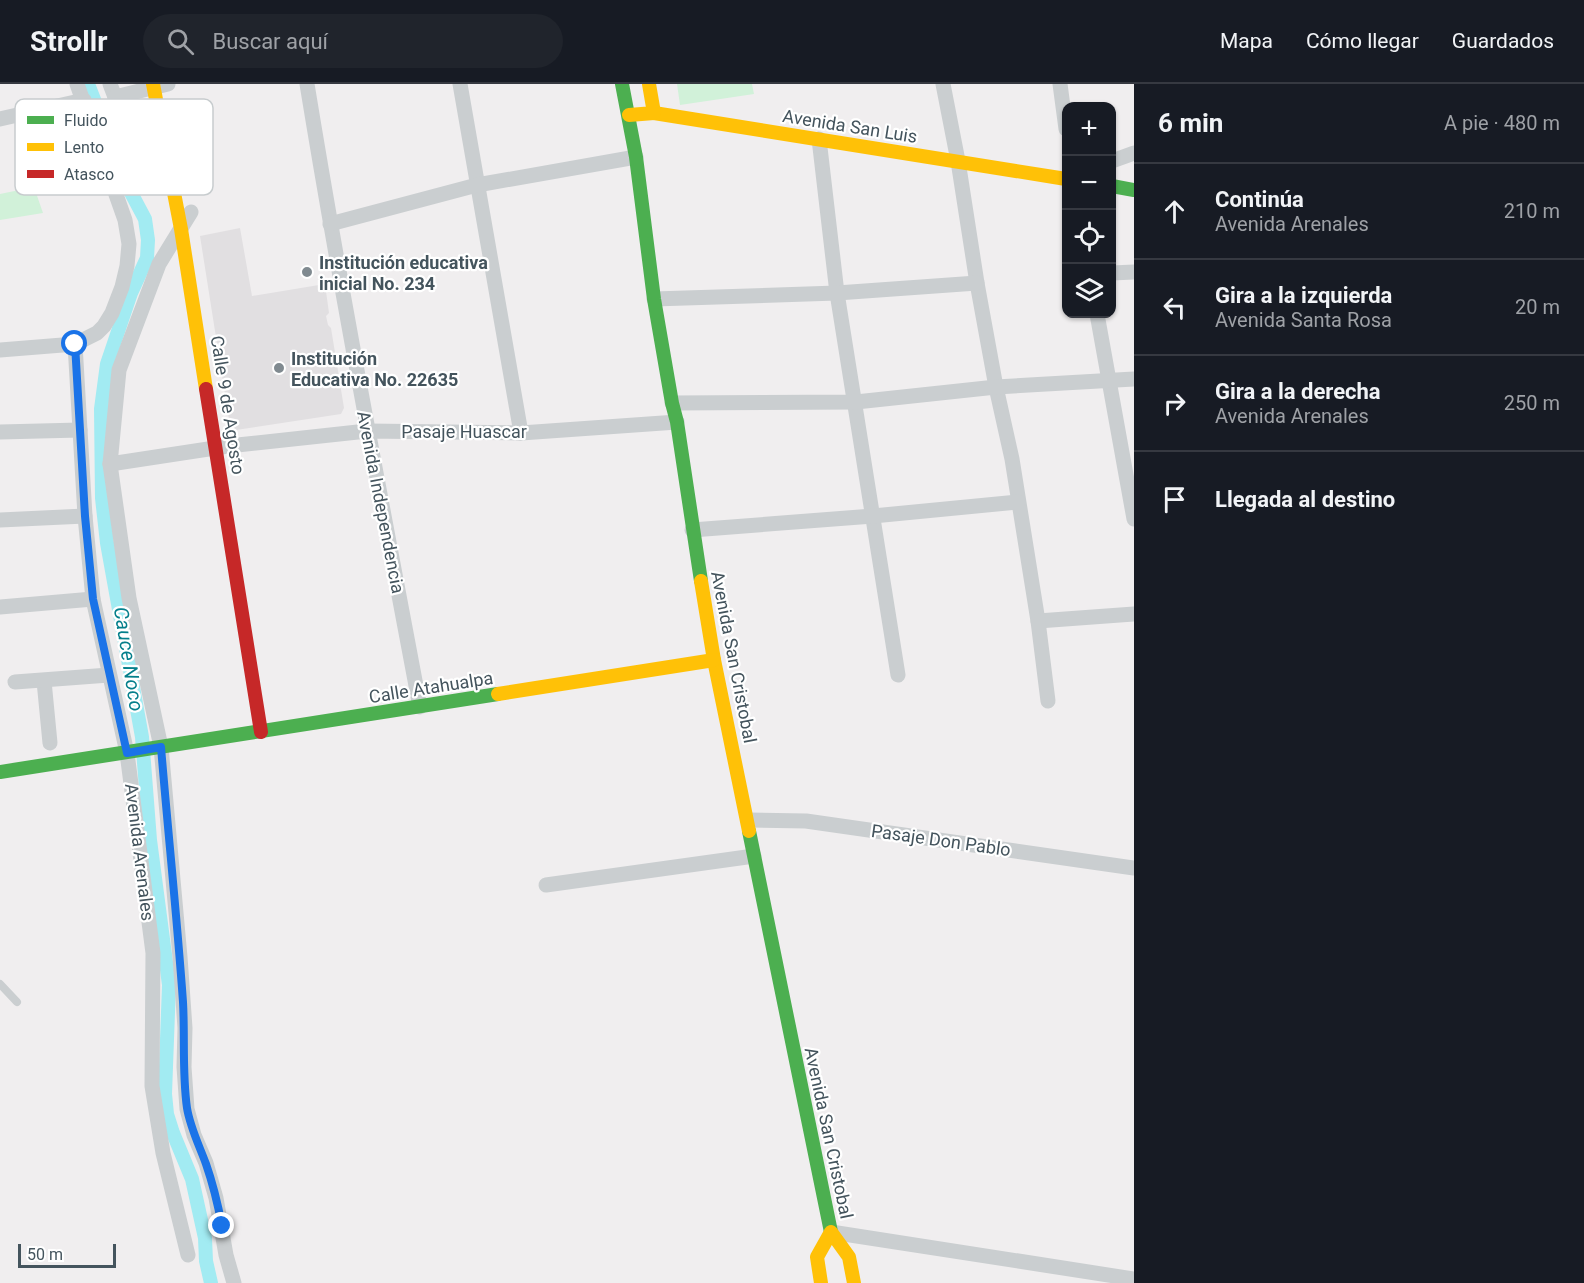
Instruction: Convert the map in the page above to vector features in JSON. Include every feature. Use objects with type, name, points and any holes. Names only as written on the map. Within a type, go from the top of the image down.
[{"type":"main road","name":"Avenida San Cristobal","points":[[622,84],[636,157],[654,299],[677,422],[714,660],[831,1232],[849,1257],[854,1283]]},
{"type":"main road","points":[[649,84],[654,113]]},
{"type":"main road","name":"Avenida San Luis","points":[[628,115],[654,113],[1062,178]]},
{"type":"main road","points":[[1116,187],[1134,190]]},
{"type":"main road","name":"Calle 9 de Agosto","points":[[180,195],[181,229],[223,447]]},
{"type":"main road","name":"Calle 9 de Agosto","points":[[190,207],[223,447],[267,731]]},
{"type":"main road","name":"Calle Atahualpa","points":[[0,772],[714,660]]},
{"type":"main road","name":"Avenida San Cristobal","points":[[821,1283],[817,1257],[831,1232]]},
{"type":"street","points":[[77,84],[84,99]]},
{"type":"street","name":"Avenida Independencia","points":[[307,84],[367,431],[420,707]]},
{"type":"street","points":[[460,84],[521,433]]},
{"type":"street","points":[[944,84],[977,283],[1012,459],[1038,621],[1048,701]]},
{"type":"street","points":[[1060,84],[1062,102]]},
{"type":"street","points":[[112,90],[163,86]]},
{"type":"street","points":[[0,119],[15,116]]},
{"type":"street","points":[[819,139],[837,293],[898,675]]},
{"type":"street","points":[[1116,160],[1134,153]]},
{"type":"street","points":[[330,224],[477,185],[636,157]]},
{"type":"street","points":[[0,350],[75,344],[97,333],[104,326],[112,313],[122,287],[127,266],[129,244],[120,195]]},
{"type":"street","name":"Avenida Arenales","points":[[190,207],[181,229],[159,264],[119,370],[110,464],[129,598],[157,748],[185,1028],[184,1067],[187,1109],[216,1198],[226,1255],[234,1283]]},
{"type":"street","points":[[1116,273],[1134,272]]},
{"type":"street","points":[[654,299],[837,293],[977,283]]},
{"type":"street","points":[[1098,318],[1134,519]]},
{"type":"street","name":"Avenida Arenales","points":[[75,344],[85,516],[93,599],[109,675],[130,752],[153,953],[152,1086],[163,1153],[188,1256]]},
{"type":"street","points":[[672,403],[856,402],[996,387],[1134,379]]},
{"type":"street","name":"Pasaje Huascar","points":[[110,464],[223,447],[367,431],[521,433],[677,422]]},
{"type":"street","points":[[0,432],[80,430]]},
{"type":"street","points":[[692,530],[1018,502]]},
{"type":"street","points":[[0,520],[85,516]]},
{"type":"street","points":[[0,607],[93,599]]},
{"type":"street","points":[[1038,621],[1134,614]]},
{"type":"street","points":[[15,682],[109,675]]},
{"type":"street","points":[[44,681],[50,743]]},
{"type":"street","name":"Pasaje Don Pablo","points":[[748,820],[806,821],[1134,868]]},
{"type":"street","points":[[546,885],[754,856]]},
{"type":"street","points":[[831,1232],[1134,1279]]},
{"type":"lane","points":[[0,984],[17,1002]]},
{"type":"shaded area","name":"Institución Educativa No. 22635","points":[[240,228],[252,296],[325,284],[329,313],[326,316],[331,328],[344,408],[341,414],[236,430],[230,426],[200,236]]},
{"type":"green space","points":[[677,84],[752,84],[754,94],[680,105]]},
{"type":"green space","points":[[15,191],[15,195],[37,195],[43,213],[0,220],[0,194]]},
{"type":"waterway","name":"Cauce Noco","points":[[88,84],[94,99]]},
{"type":"waterway","name":"Cauce Noco","points":[[132,195],[145,219],[148,240],[147,258],[131,293],[107,364],[101,409],[102,498],[107,543],[142,737],[150,840],[169,985],[165,1094],[167,1114],[192,1179],[205,1238],[206,1261],[211,1283]]},
{"type":"traffic: fast","points":[[622,84],[636,157],[654,299],[677,422],[701,581]]},
{"type":"traffic: fast","points":[[1116,187],[1134,190]]},
{"type":"traffic: fast","points":[[0,772],[498,694]]},
{"type":"traffic: fast","points":[[749,831],[831,1232]]},
{"type":"traffic: slow","points":[[153,84],[156,99]]},
{"type":"traffic: slow","points":[[629,115],[654,113],[649,84]]},
{"type":"traffic: slow","points":[[654,113],[1062,178]]},
{"type":"traffic: slow","points":[[174,195],[206,389]]},
{"type":"traffic: slow","points":[[701,581],[714,660],[749,831]]},
{"type":"traffic: slow","points":[[498,694],[714,660]]},
{"type":"traffic: slow","points":[[821,1283],[817,1257],[831,1232],[849,1257],[854,1283]]},
{"type":"traffic: jam","points":[[206,389],[261,732]]},
{"type":"place","name":"Institución educativa inicial No. 234","points":[[307,272]]},
{"type":"place","name":"Institución Educativa No. 22635","points":[[279,368]]},
{"type":"route","points":[[75,344],[85,516],[93,599],[127,753],[161,747],[180,957],[187,1109],[194,1135],[206,1163],[222,1226]]}]
